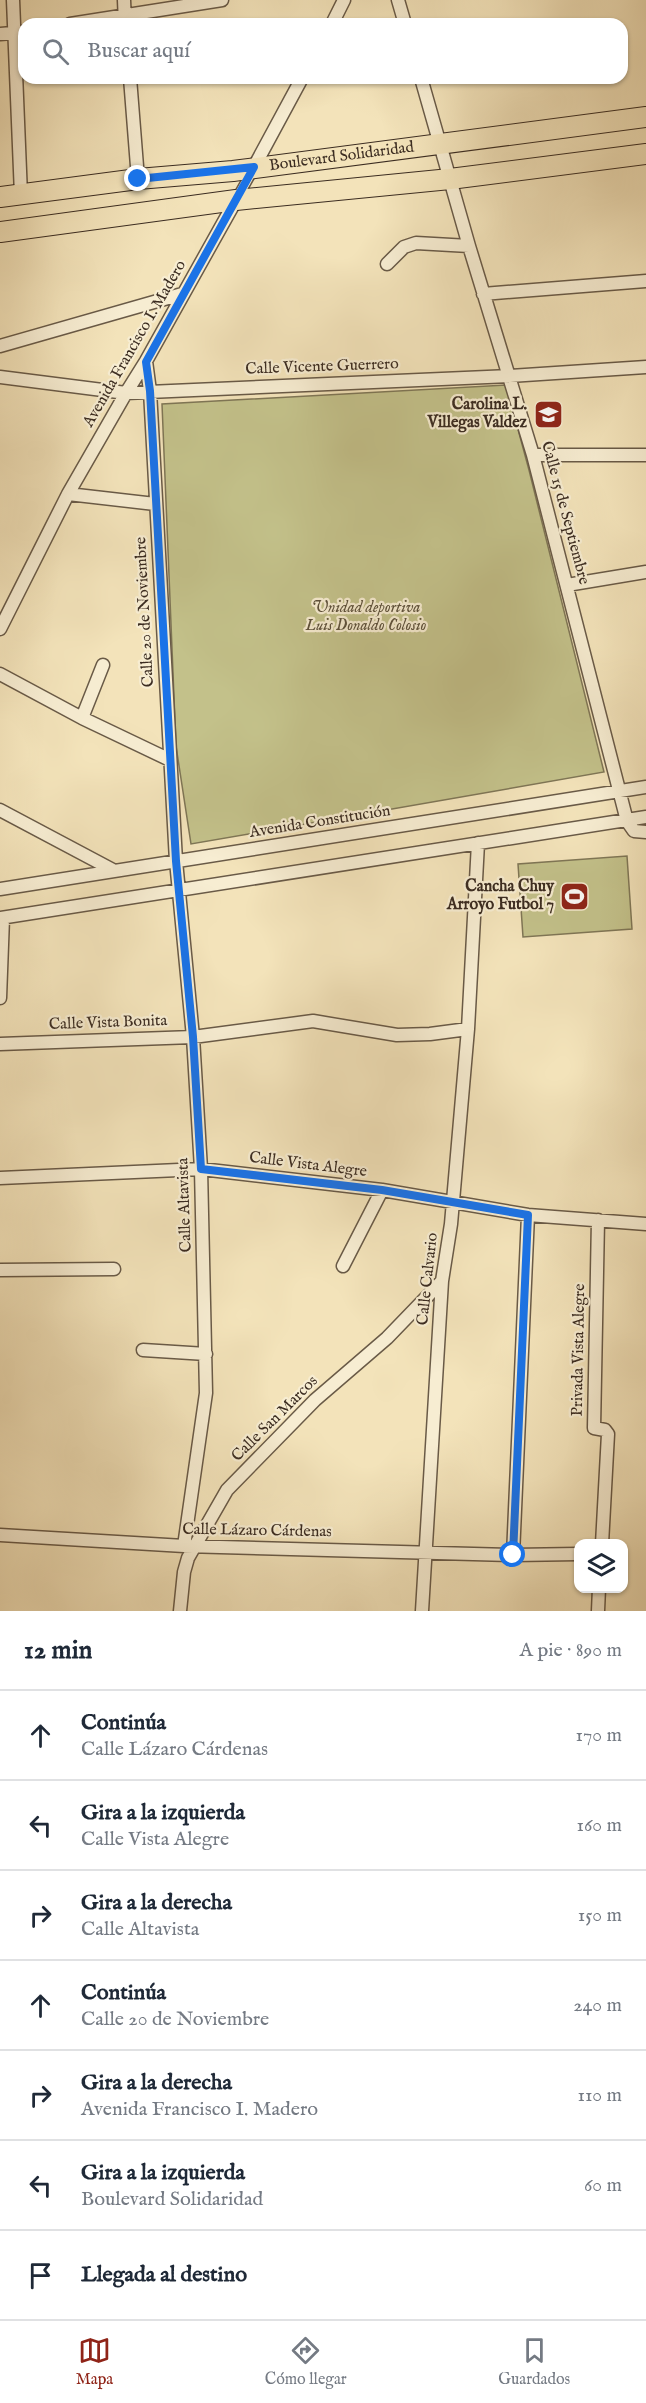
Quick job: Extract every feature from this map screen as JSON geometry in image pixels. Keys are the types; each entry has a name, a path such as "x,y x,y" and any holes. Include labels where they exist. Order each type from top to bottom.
{"main road":[{"name":"Boulevard Solidaridad","path":"0,197 646,117"},
{"name":"Boulevard Solidaridad","path":"0,232 236,200 450,179 646,154"}],"street":[{"path":"13,0 12,33 21,195"},
{"path":"124,0 125,18"},
{"path":"135,18 222,0"},
{"path":"335,18 345,0"},
{"path":"398,0 403,18"},
{"path":"130,84 138,179"},
{"name":"Avenida Francisco I. Madero","path":"0,629 68,494 146,362 299,84"},
{"name":"Calle 15 de Septiembre","path":"423,84 483,294 533,455 627,821"},
{"path":"387,264 404,248 416,243 469,246"},
{"path":"483,294 646,281"},
{"path":"0,346 182,294"},
{"name":"Calle 20 de Noviembre","path":"146,362 150,391 176,861"},
{"name":"Calle Vicente Guerrero","path":"0,377 126,393 510,376 646,367"},
{"path":"533,455 646,455"},
{"path":"68,494 155,504"},
{"path":"567,585 646,572"},
{"path":"82,718 103,665"},
{"path":"0,674 82,718 170,760"},
{"name":"Avenida Constitución","path":"0,889 646,786"},
{"path":"0,810 113,870"},
{"path":"0,998 1,918 646,817"},
{"path":"627,821 634,831 646,832"},
{"name":"Calle Calvario","path":"422,1611 442,1281 452,1203 468,1029 478,843"},
{"name":"Calle Altavista","path":"176,861 193,1037 201,1169 206,1354 206,1393 190,1546"},
{"name":"Calle Vista Bonita","path":"0,1044 193,1037 313,1021 397,1035 468,1029"},
{"name":"Calle Vista Alegre","path":"0,1178 201,1169 382,1190 528,1215 646,1224"},
{"path":"343,1266 382,1190"},
{"path":"513,1555 528,1215"},
{"name":"Privada Vista Alegre","path":"598,1220 594,1428 605,1430 608,1434 602,1539"},
{"path":"0,1270 114,1269"},
{"name":"Calle San Marcos","path":"180,1611 184,1572 190,1546 227,1490 306,1409 387,1338 442,1281"},
{"path":"142,1350 206,1354"},
{"name":"Calle Lázaro Cárdenas","path":"0,1535 190,1546 513,1555 574,1554"},
{"path":"598,1611 599,1593"}],"green space":[{"name":"Unidad deportiva Luis Donaldo Colosio","path":"506,385 604,772 191,844 176,746 162,404"},
{"name":"Cancha Chuy Arroyo Futbol 7","path":"627,856 632,929 523,937 518,864"}],"place":[{"name":"Carolina L. Villegas Valdez","path":"548,414"},
{"name":"Cancha Chuy Arroyo Futbol 7","path":"575,896"}],"route":[{"path":"138,179 233,171 254,167 146,362 150,391 176,861 193,1037 201,1169 382,1190 528,1215 513,1555"}]}
